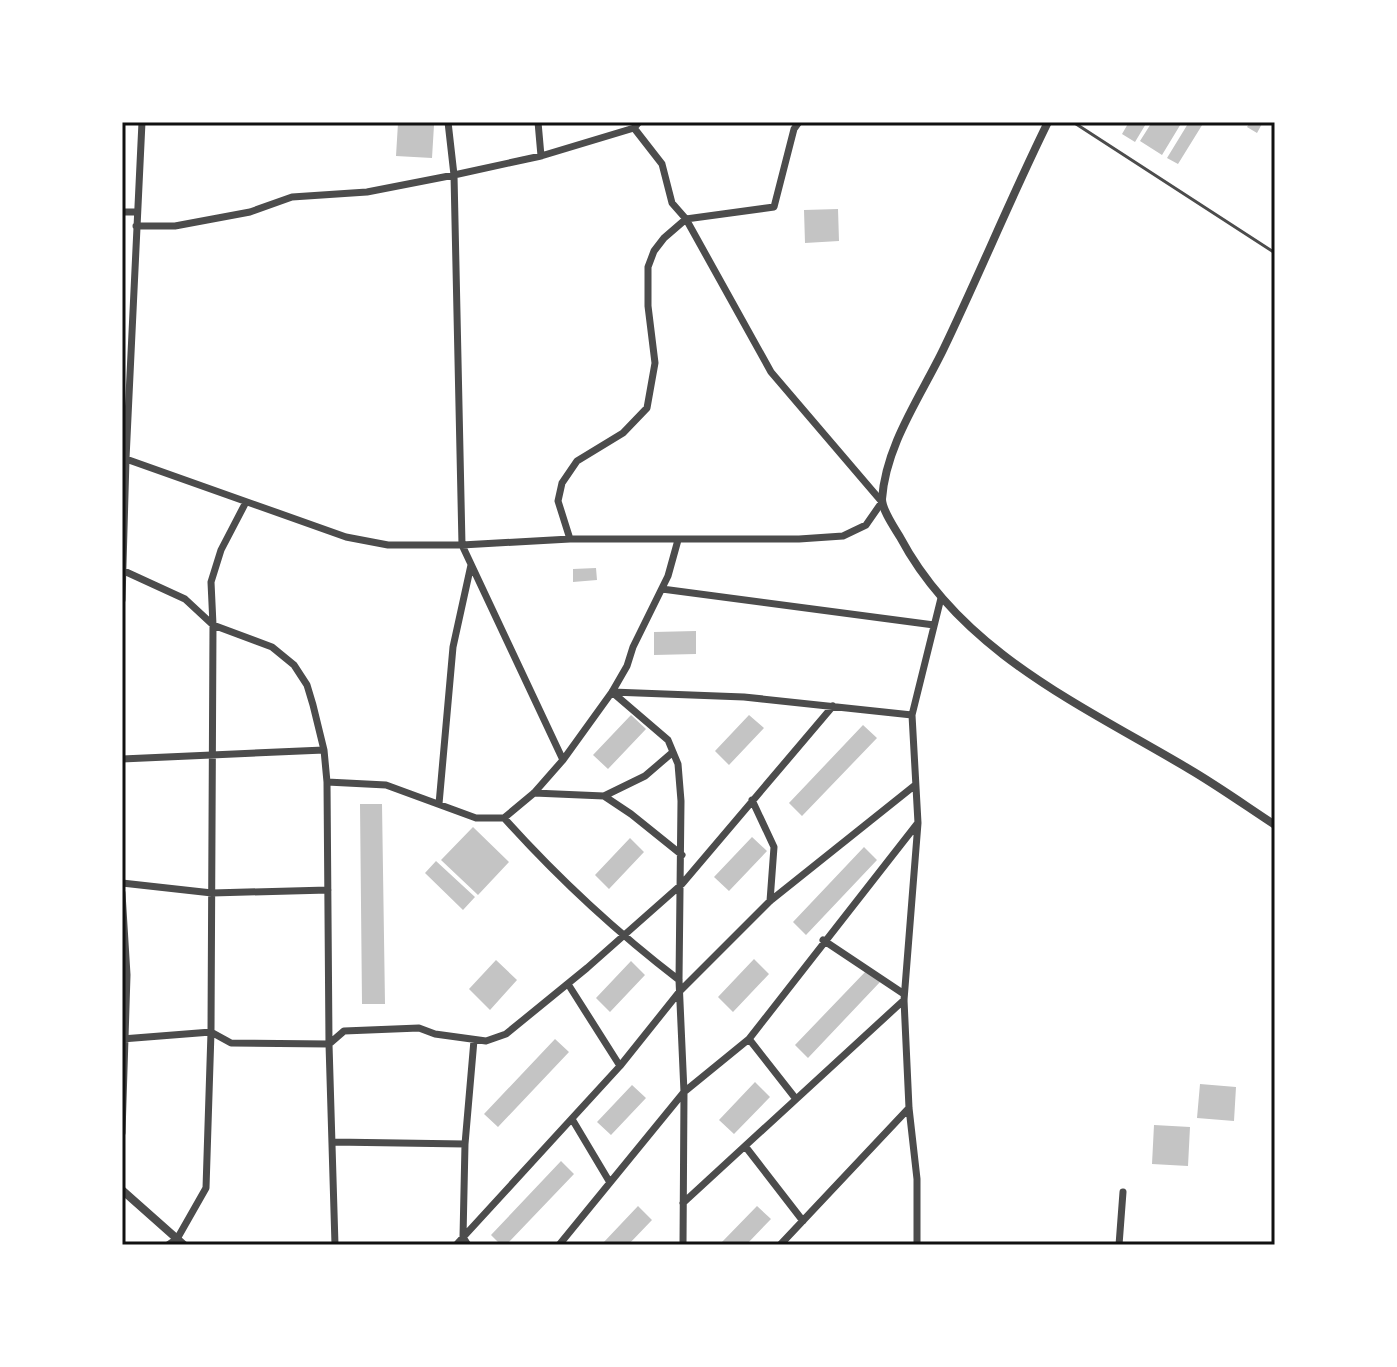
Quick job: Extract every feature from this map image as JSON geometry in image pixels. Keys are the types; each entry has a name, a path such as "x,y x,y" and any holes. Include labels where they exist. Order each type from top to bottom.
{"street":[{"path":"122,600 142,122"},
{"path":"448,122 454,175 462,545 563,760"},
{"path":"538,122 541,156"},
{"path":"570,539 558,501 562,483 577,461 623,433 647,408 655,363 648,306 648,267 654,251 686,219 774,207 794,129 799,122"},
{"path":"126,459 346,537 388,545 843,536 866,525 882,502 889,467 907,419 943,350 1048,122"},
{"path":"136,226 175,226 250,212 292,197 367,192 454,175 541,156 636,125 662,164 672,203 686,219 771,372 882,502 906,548 941,598 967,627 1014,664 1275,825"},
{"path":"122,212 137,212"},
{"path":"181,1242 206,1188 211,1032 211,582 221,550 246,502"},
{"path":"327,782 386,785 476,818 504,818 534,793 563,760 612,692 662,589 678,540"},
{"path":"439,804 453,647 471,565"},
{"path":"124,571 185,599 213,625 272,647 294,665 307,685 324,750 327,782 329,1044 335,1245"},
{"path":"662,589 934,625"},
{"path":"917,1245 917,1179 909,1108 904,997 918,823 912,715 941,598"},
{"path":"612,692 744,697 912,715"},
{"path":"612,692 668,740 678,764 682,855 679,980 684,1092 683,1245"},
{"path":"124,1039 211,1032 231,1043 329,1044 344,1031 419,1028 435,1034 486,1041 506,1034 682,884 833,706"},
{"path":"122,759 324,750"},
{"path":"534,793 604,796 645,776 673,752"},
{"path":"456,1245 620,1066 680,991 770,901 914,786"},
{"path":"604,796 682,855"},
{"path":"752,800 774,847 770,901"},
{"path":"504,818 550,869 623,937 679,980"},
{"path":"559,1245 684,1092 749,1039 823,940 918,823"},
{"path":"122,883 212,893 328,890"},
{"path":"122,893 127,975 122,1133"},
{"path":"823,940 904,997"},
{"path":"568,984 620,1066"},
{"path":"683,1203 904,997"},
{"path":"749,1039 796,1099"},
{"path":"468,1245 463,1237 465,1144 474,1040"},
{"path":"780,1245 909,1108"},
{"path":"572,1119 609,1181"},
{"path":"333,1142 465,1144"},
{"path":"745,1146 803,1221"},
{"path":"122,1190 181,1242"},
{"path":"1119,1245 1123,1192"},
{"path":"168,1245 181,1242"}],"lane":[{"path":"1073,122 1275,253"}],"building":[{"path":"1129,122 1147,122 1135,142 1122,134"},
{"path":"1152,122 1182,122 1162,155 1140,141"},
{"path":"1189,122 1204,122 1178,164 1167,158"},
{"path":"1250,122 1263,122 1257,133 1247,127"},
{"path":"398,123 434,125 432,158 396,156"},
{"path":"838,209 839,241 805,243 804,210"},
{"path":"596,568 597,580 573,582 573,569"},
{"path":"696,631 696,654 654,655 654,632"},
{"path":"631,715 646,729 608,769 593,755"},
{"path":"749,715 764,728 729,765 715,751"},
{"path":"863,725 877,738 802,816 789,803"},
{"path":"360,804 382,804 385,1004 362,1004"},
{"path":"473,827 509,862 478,895 441,860"},
{"path":"752,837 767,851 729,891 714,877"},
{"path":"630,838 644,852 609,889 595,875"},
{"path":"864,847 877,860 806,935 793,922"},
{"path":"436,861 475,897 463,910 425,873"},
{"path":"754,959 769,974 733,1012 718,997"},
{"path":"496,960 517,980 490,1010 469,989"},
{"path":"631,961 645,975 610,1012 596,998"},
{"path":"867,970 880,982 808,1058 795,1045"},
{"path":"555,1039 569,1052 498,1127 484,1114"},
{"path":"755,1082 770,1097 734,1134 719,1120"},
{"path":"1200,1084 1236,1087 1234,1121 1197,1118"},
{"path":"632,1085 646,1098 611,1135 597,1122"},
{"path":"1154,1125 1190,1127 1188,1166 1152,1164"},
{"path":"561,1161 574,1174 506,1245 501,1245 491,1235"},
{"path":"638,1206 652,1220 628,1245 604,1245 603,1243"},
{"path":"757,1206 771,1219 746,1245 723,1245 721,1243"}]}
